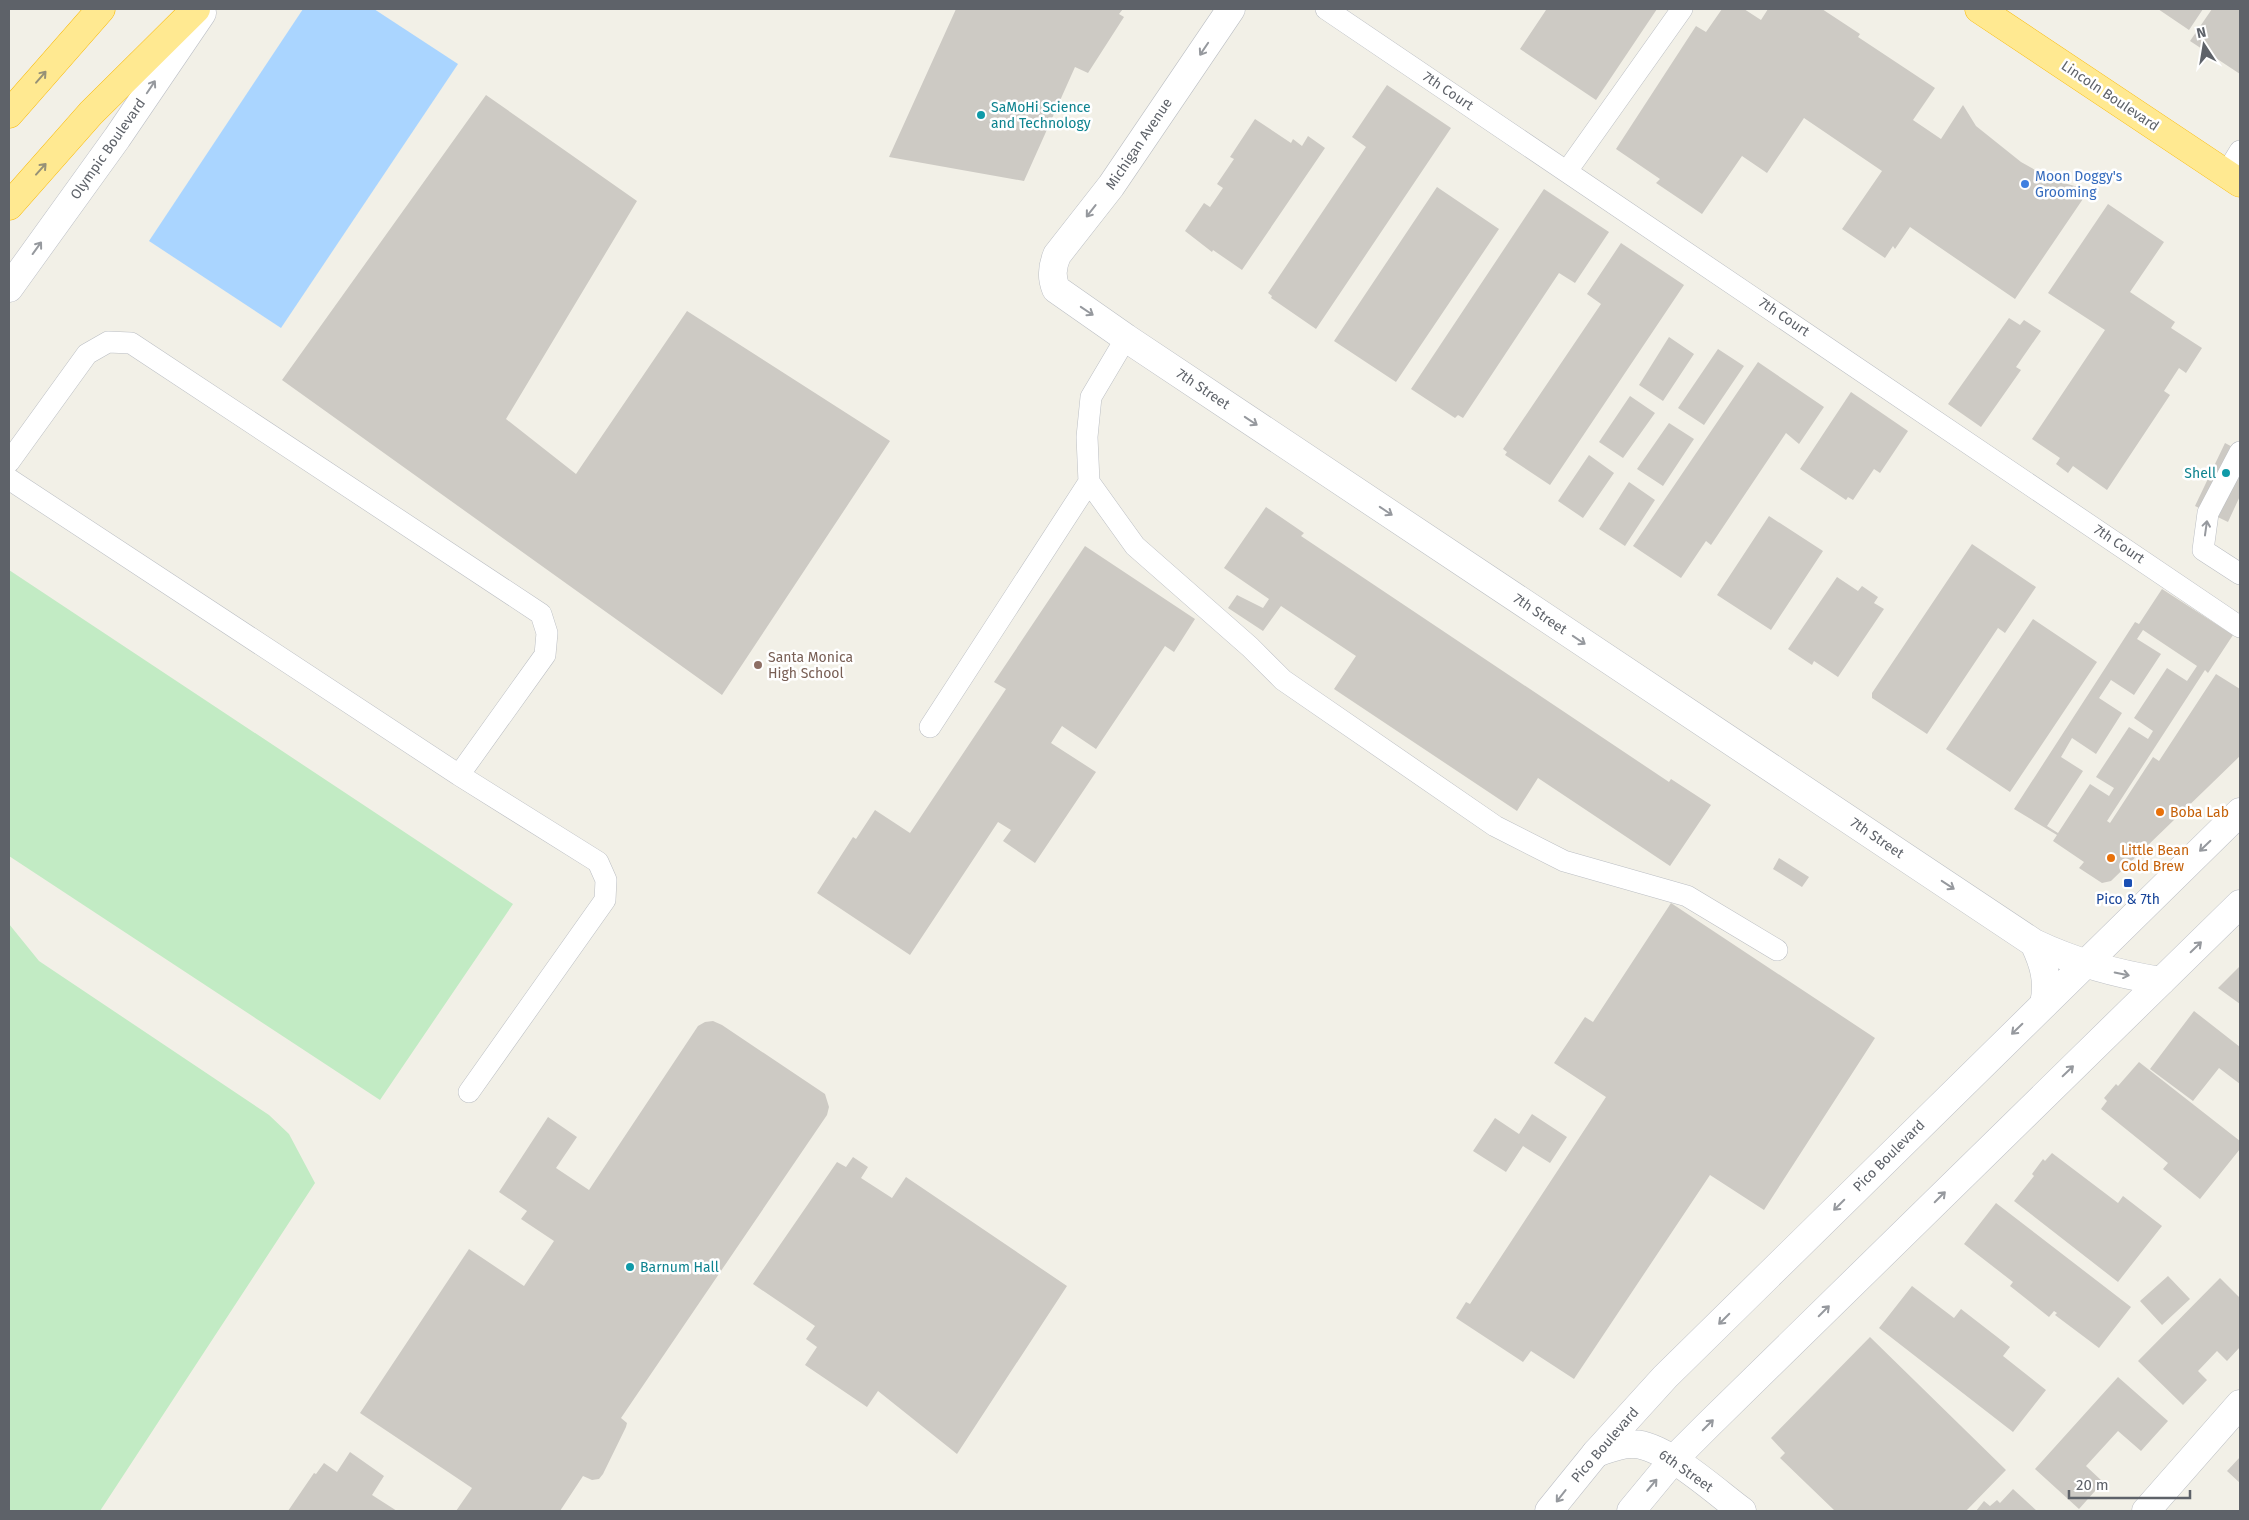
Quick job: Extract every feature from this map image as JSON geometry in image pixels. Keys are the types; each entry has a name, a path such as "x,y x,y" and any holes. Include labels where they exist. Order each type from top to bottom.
{"highway":[{"path":"9,114 102,9"},
{"path":"9,206 91,113 196,9"},
{"name":"Lincoln Boulevard","path":"1979,9 2233,178"}],"main road":[{"name":"Olympic Boulevard","path":"9,288 117,138 205,9"},
{"name":"Michigan Avenue","path":"1052,279 1053,264 1057,255 1111,186 1231,9"},
{"name":"7th Street","path":"1052,279 1056,289 1063,295 1126,338 2034,943 2083,965 2123,975 2161,981"},
{"name":"Pico Boulevard","path":"1549,1511 1596,1453 1670,1372 2240,812"},
{"path":"1631,1511 1674,1459 2240,904"},
{"path":"2034,943 2046,972 2048,989 2044,1004"},
{"path":"2146,1511 2240,1404"},
{"name":"6th Street","path":"1596,1453 1617,1446 1633,1444 1657,1450 1674,1459 1742,1511"}],"lane":[{"name":"7th Court","path":"1326,9 2240,627"},
{"path":"1567,171 1682,9"},
{"path":"2233,178 2240,151"},
{"path":"1126,338 1091,397 1087,437 1089,482 1135,546 1250,646 1284,680 1494,826 1564,861 1686,896 1777,950"},
{"path":"9,462 87,354 108,342 130,343 541,614 547,633 545,656 459,775"},
{"path":"2240,452 2208,512 2203,550 2240,574"},
{"path":"9,479 459,775 598,862 606,880 604,900 469,1092"},
{"path":"930,727 1089,482"}],"green space":[{"path":"9,570 513,904 380,1100 9,856"},
{"path":"9,924 39,961 269,1115 289,1134 315,1183 100,1511 9,1511"}],"water":[{"path":"303,9 374,9 458,64 281,328 149,241"}],"building":[{"name":"SaMoHi Science and Technology","path":"956,9 1123,9 1119,14 1124,17 1088,73 1075,67 1024,181 889,157"},
{"path":"1543,9 1657,9 1596,100 1520,49 1546,10"},
{"path":"1722,9 1744,9 1761,20 1768,9 1822,9 1860,34 1858,37 1935,88 1913,120 1941,139 1963,105 1976,126 2021,162 2053,180 2089,190 2015,299 1910,227 1895,249 1893,246 1885,258 1842,229 1882,171 1804,118 1767,173 1742,156 1702,214 1656,183 1660,179 1616,149 1696,26 1706,32"},
{"path":"2158,9 2203,9 2189,30"},
{"path":"2212,9 2240,9 2240,74 2190,41"},
{"path":"1387,85 1451,128 1316,329 1271,298 1272,296 1268,293 1366,147 1352,137"},
{"path":"486,95 637,201 506,419 576,474 687,311 890,441 722,695 282,380"},
{"path":"1255,119 1291,143 1293,139 1302,146 1308,136 1325,148 1242,270 1213,250 1212,252 1185,231 1204,203 1210,207 1223,188 1217,184 1234,159 1230,157"},
{"path":"1437,187 1499,229 1396,382 1334,341"},
{"path":"1544,189 1609,232 1575,283 1559,273 1463,418 1458,415 1455,418 1411,389"},
{"path":"2108,204 2164,242 2130,292 2175,322 2171,328 2202,348 2186,373 2179,368 2164,391 2170,395 2107,490 2073,466 2068,473 2056,464 2060,458 2032,439 2105,330 2048,293"},
{"path":"1621,243 1684,285 1550,485 1505,455 1507,452 1503,449 1601,304 1587,294"},
{"path":"2009,318 2020,325 2024,320 2041,331 2016,367 2021,370 1981,427 1948,404"},
{"path":"1669,337 1694,354 1663,401 1639,385"},
{"path":"1718,349 1744,366 1704,425 1678,408"},
{"path":"1758,362 1824,407 1799,444 1786,433 1711,545 1706,541 1681,578 1633,546"},
{"path":"1851,392 1908,431 1880,473 1874,469 1853,500 1848,497 1846,500 1800,469"},
{"path":"1630,396 1655,413 1623,458 1599,442"},
{"path":"1669,423 1694,439 1663,486 1637,469"},
{"name":"Shell","path":"2225,443 2240,451 2240,496 2228,522 2195,506"},
{"path":"1589,455 1614,473 1583,518 1558,501"},
{"path":"1629,482 1655,500 1625,546 1599,529"},
{"path":"1266,507 1304,533 1301,536 1669,782 1671,779 1711,805 1670,866 1538,778 1517,811 1334,689 1356,656 1281,606 1263,631 1228,608 1237,595 1263,608 1269,599 1224,568"},
{"path":"1769,516 1823,551 1771,630 1717,595"},
{"path":"1972,544 2036,587 2005,633 1998,628 1927,734 1872,698 1872,693"},
{"path":"1085,546 1195,619 1174,652 1165,646 1096,749 1062,726 1051,743 1096,772 1035,863 1003,841 1011,830 998,822 910,955 817,893 853,837 856,839 875,810 910,833 1006,689 994,682"},
{"path":"1837,577 1858,591 1862,586 1878,597 1874,603 1884,609 1838,677 1814,661 1812,665 1788,649"},
{"path":"2162,589 2233,635 2208,673 2205,670 2107,821 2110,823 2153,757 2159,761 2216,674 2240,689 2240,756 2111,881 2102,883 2079,868 2084,862 2053,841 2057,835 2014,809 2135,622 2139,624","holes":["2143,630 2197,666 2187,681 2167,668 2134,718 2153,731 2148,739 2129,727 2096,777 2114,788 2109,796 2090,784 2058,833 2047,826 2083,771 2061,757 2072,738 2096,754 2122,713 2099,698 2111,680 2134,695 2161,654 2137,639"]},
{"path":"2033,619 2097,662 2010,792 1946,749"},
{"path":"1779,858 1809,877 1802,887 1773,869"},
{"path":"1671,903 1875,1038 1764,1210 1710,1175 1574,1379 1531,1351 1523,1362 1456,1318 1466,1302 1470,1304 1606,1097 1554,1063 1585,1017 1593,1022"},
{"path":"2240,966 2240,1004 2218,988"},
{"path":"2194,1011 2240,1047 2240,1084 2219,1068 2193,1101 2150,1069"},
{"name":"Barnum Hall","path":"713,1021 722,1025 825,1094 829,1107 827,1115 621,1418 627,1423 626,1427 599,1479 592,1480 583,1476 560,1511 456,1511 472,1488 360,1413 469,1249 524,1286 554,1241 521,1219 527,1211 499,1192 548,1117 577,1137 556,1168 589,1190 698,1026 705,1022"},
{"path":"2139,1062 2240,1141 2240,1149 2200,1199 2163,1169 2168,1163 2101,1109 2107,1101 2104,1098 2116,1084 2118,1086"},
{"path":"1532,1114 1567,1137 1550,1163 1523,1146 1506,1172 1473,1151 1495,1118 1519,1134"},
{"path":"2052,1153 2118,1203 2123,1196 2162,1226 2118,1282 2014,1201 2034,1176 2032,1174 2043,1159 2045,1161"},
{"path":"853,1157 868,1167 861,1178 892,1198 906,1177 1067,1286 957,1454 878,1391 867,1407 805,1365 817,1347 806,1339 815,1326 753,1284 837,1162 846,1167"},
{"path":"1996,1203 2131,1307 2099,1348 2055,1315 2057,1313 2054,1311 2049,1317 2010,1286 2013,1282 1964,1244"},
{"path":"2168,1276 2190,1299 2162,1325 2140,1301"},
{"path":"2220,1278 2240,1298 2240,1347 2227,1361 2217,1351 2198,1371 2207,1380 2183,1405 2138,1361"},
{"path":"1912,1286 1954,1318 1961,1309 2010,1347 2003,1356 2046,1390 2013,1432 1879,1328"},
{"path":"1870,1337 2006,1470 1966,1511 1835,1511 1780,1458 1785,1453 1771,1438"},
{"path":"2118,1377 2168,1421 2141,1451 2118,1431 2086,1466 2103,1482 2079,1509 2035,1469"},
{"path":"350,1452 384,1476 372,1495 397,1511 288,1511 314,1473 316,1474 324,1463 337,1472"},
{"path":"2240,1457 2240,1483 2227,1471"},
{"path":"2013,1489 2037,1511 1976,1511 1984,1501 1990,1506 1997,1500 2000,1503"}],"place":[{"name":"SaMoHi Science and Technology","path":"981,115"},
{"name":"Moon Doggy's Grooming","path":"2025,184"},
{"name":"Shell","path":"2226,473"},
{"name":"Santa Monica High School","path":"758,665"},
{"name":"Boba Lab","path":"2160,812"},
{"name":"Little Bean Cold Brew","path":"2111,858"},
{"name":"Pico & 7th","path":"2128,883"},
{"name":"Barnum Hall","path":"630,1267"}]}
